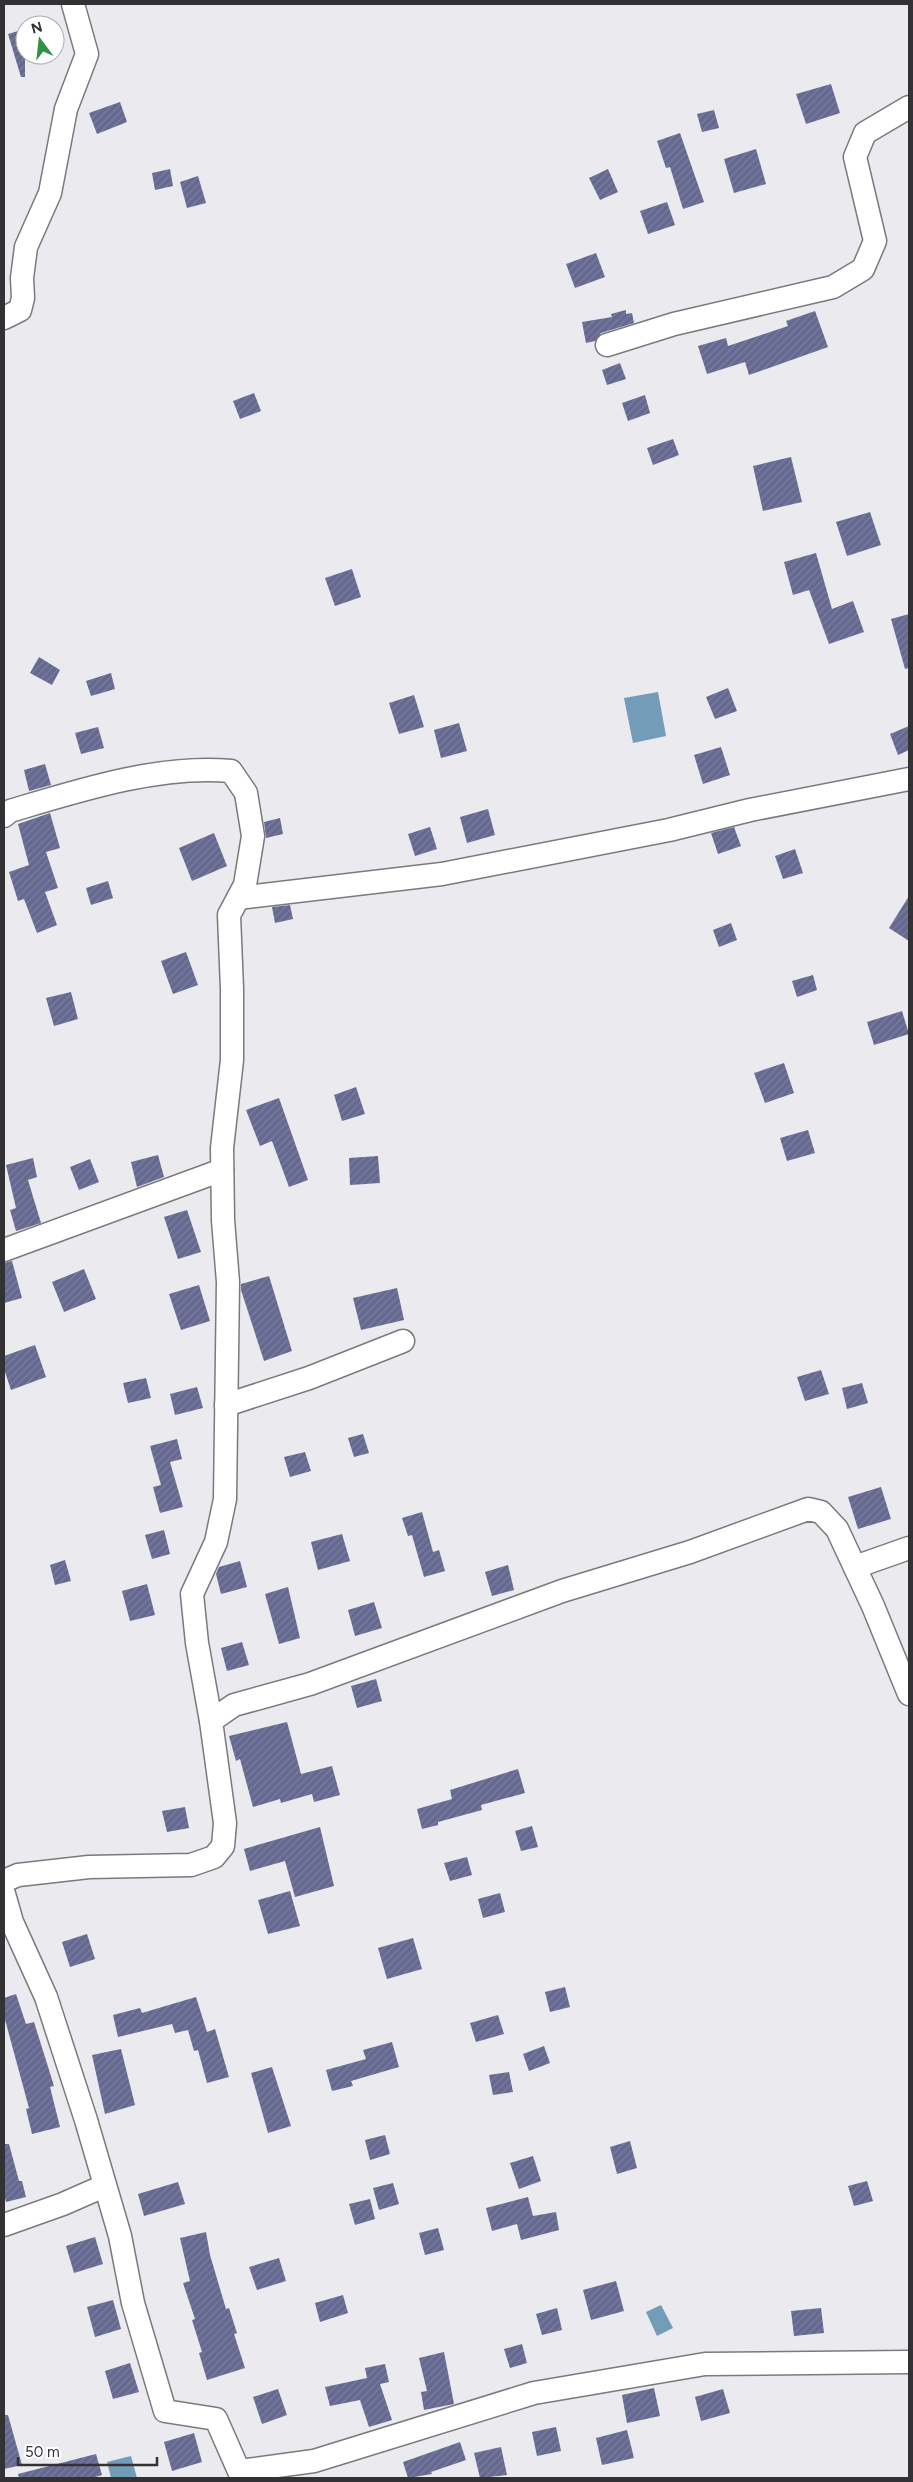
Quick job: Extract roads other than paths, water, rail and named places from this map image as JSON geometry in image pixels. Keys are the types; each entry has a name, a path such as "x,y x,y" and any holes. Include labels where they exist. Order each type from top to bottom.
{"street":[{"path":"4,318 20,310 24,298 22,278 26,248 50,194 66,110 88,54 73,4"},
{"path":"607,345 674,324 834,287 863,270 875,242 855,157 865,133 909,107"},
{"path":"4,816 10,811 87,788 203,768 231,771 246,793 253,836 245,885 229,915 232,1060 222,1148 222,1220 228,1282 225,1499 216,1542 192,1594 197,1643 212,1721 225,1823 223,1846 214,1857 191,1864 90,1867 18,1875 4,1881"},
{"path":"238,898 442,874 669,830 750,810 909,779"},
{"path":"4,1250 222,1170"},
{"path":"226,1405 309,1378 403,1341"},
{"path":"212,1721 234,1705 310,1684 562,1591 690,1552 808,1509 821,1512 836,1529 874,1606 909,1694"},
{"path":"854,1567 909,1548"},
{"path":"4,1894 12,1922 46,1997 86,2120 120,2236 133,2304 165,2411 216,2419 241,2475 314,2461 534,2393 696,2366 909,2362"},
{"path":"4,2225 63,2204 104,2186"}],"water":[{"path":"658,692 666,736 633,743 624,698"},
{"path":"661,2305 673,2328 657,2336 646,2312"},
{"path":"131,2456 137,2478 111,2478 107,2462"}]}
